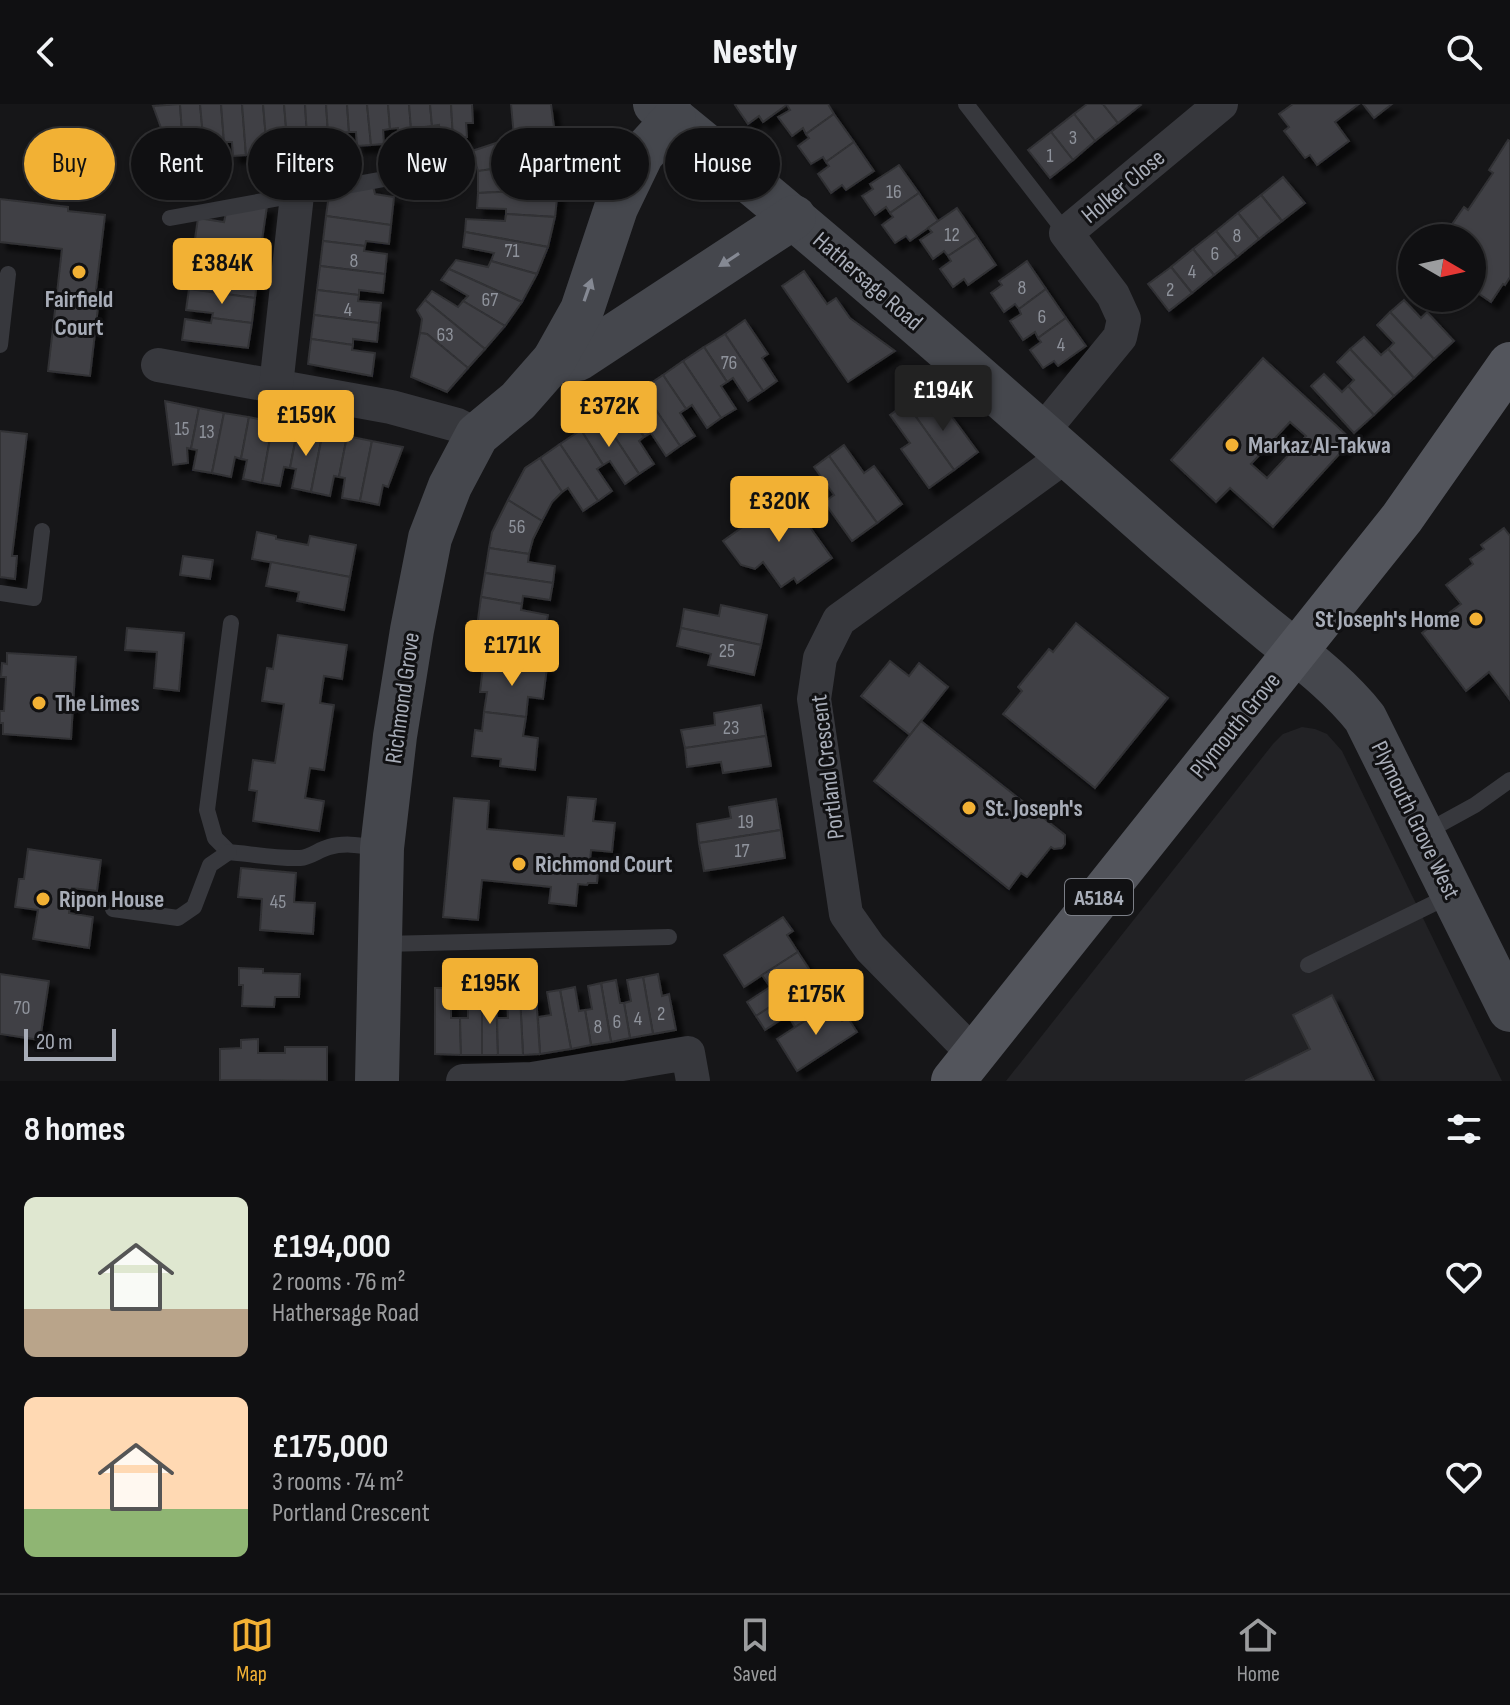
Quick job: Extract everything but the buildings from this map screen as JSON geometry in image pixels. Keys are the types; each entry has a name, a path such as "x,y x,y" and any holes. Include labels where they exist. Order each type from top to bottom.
{"main road":[{"name":"Plymouth Grove","path":"963,1068 1402,518 1510,364"}],"street":[{"name":"Holker Close","path":"1055,444 1120,337 1124,319 1113,295 1066,233 1221,104"},
{"name":"Hathersage Road","path":"665,112 794,217 1228,597 1294,651"},
{"name":"Richmond Grove","path":"377,1081 382,848 395,736 430,538 450,486 477,435 518,401 554,360 582,310 616,208 665,112"},
{"path":"276,386 296,200"},
{"path":"554,360 578,359 794,217"},
{"path":"158,365 391,407 457,425 477,435"},
{"name":"Portland Crescent","path":"963,1068 846,914 814,699 820,658 839,620 1055,444"},
{"name":"Plymouth Grove West","path":"1294,651 1354,704 1365,718 1510,1010"},
{"path":"463,1081 532,1079 688,1053 693,1081"}],"lane":[{"path":"966,104 1066,233"},
{"path":"170,218 269,200"},
{"path":"0,345 8,274"},
{"path":"0,593 34,598 42,531"},
{"path":"229,852 215,838 207,810 231,623"},
{"path":"1422,834 1475,805 1510,780"},
{"path":"113,909 178,918 194,907 210,865 229,852 299,858 335,845 382,848"},
{"path":"1308,965 1453,894"},
{"path":"380,944 669,937"}],"shaded area":[{"path":"1302,727 1327,734 1342,751 1502,1081 1006,1081 1273,744 1283,734"}],"place":[{"name":"Fairfield Court","path":"79,272"},
{"name":"Markaz Al-Takwa","path":"1232,445"},
{"name":"St Joseph's Home","path":"1476,619"},
{"name":"The Limes","path":"39,703"},
{"name":"St. Joseph's","path":"969,808"},
{"name":"Richmond Court","path":"519,864"},
{"name":"Ripon House","path":"43,899"}]}
